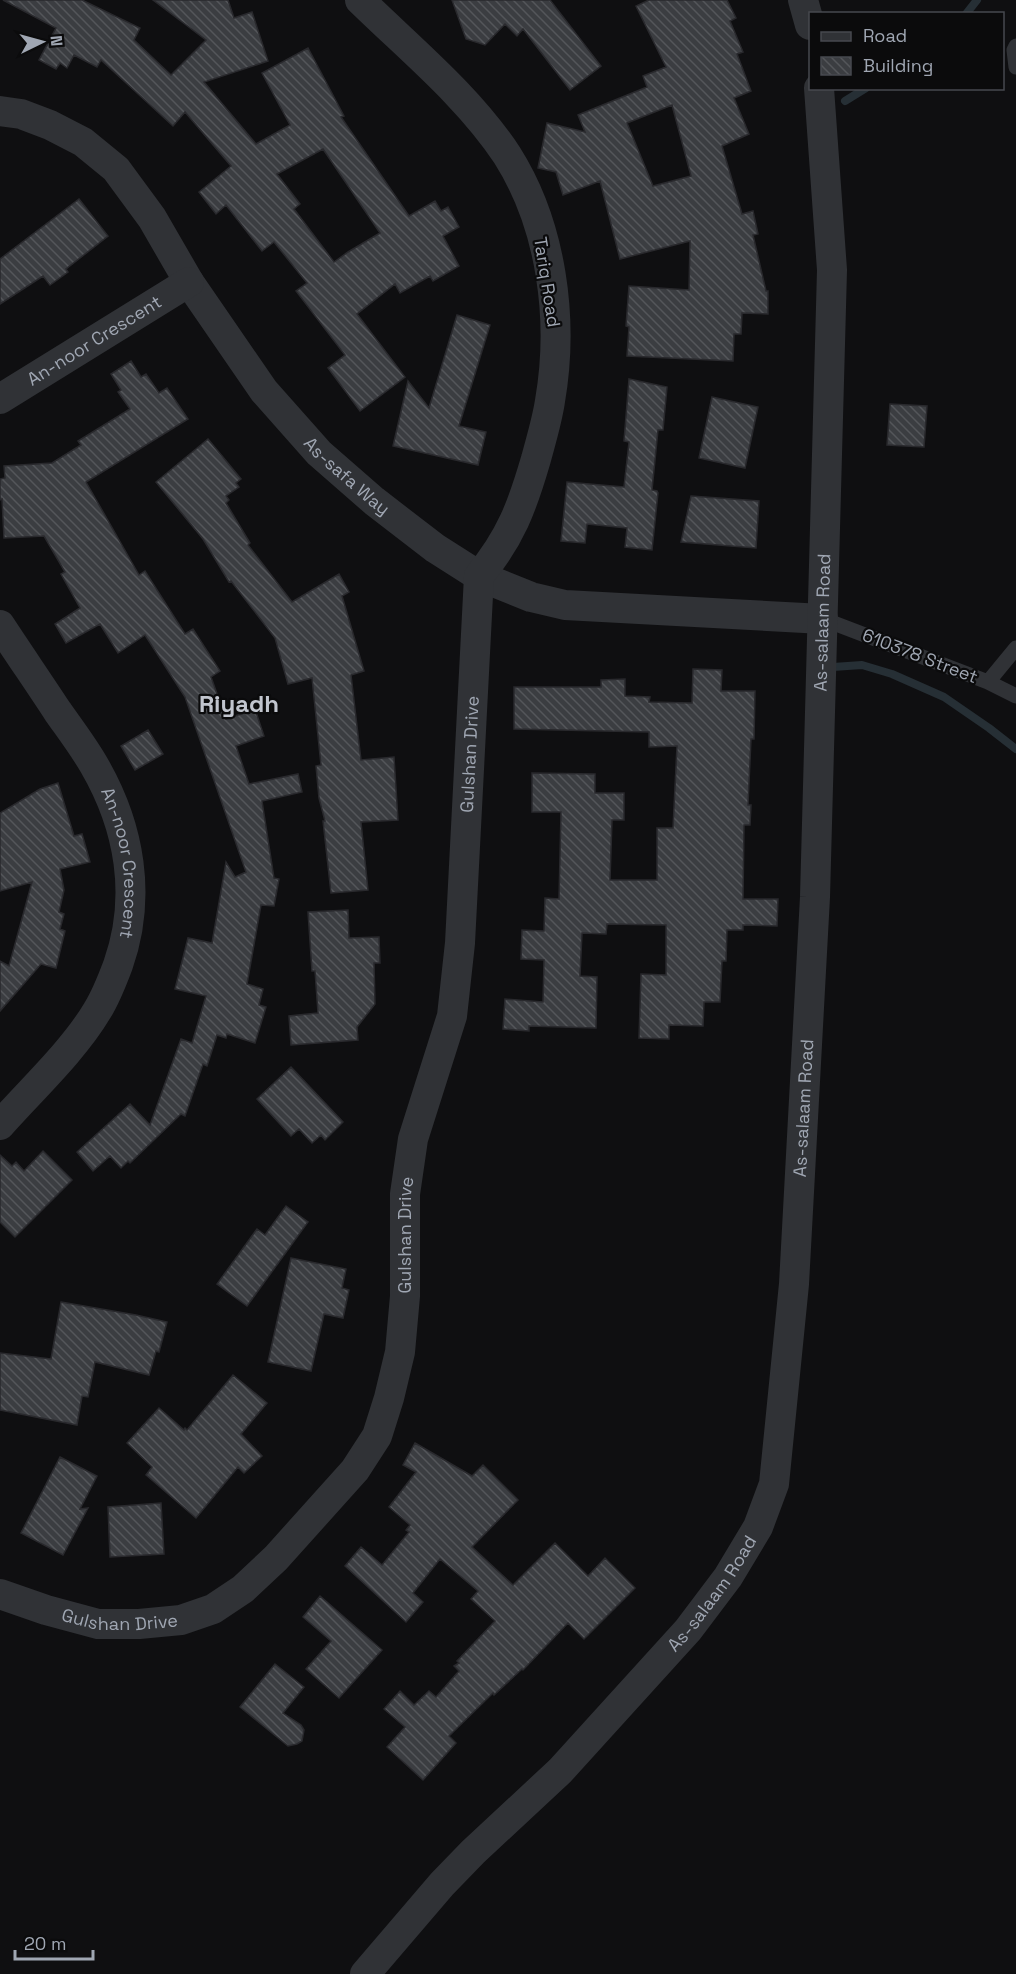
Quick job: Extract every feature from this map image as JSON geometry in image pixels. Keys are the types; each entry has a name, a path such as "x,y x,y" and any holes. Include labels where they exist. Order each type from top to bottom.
{"street":[{"name":"Tariq Road","path":"360,0 460,98 489,130 508,157 522,183 536,216 547,256 553,295 555,334 550,402 523,504 511,531 497,554 479,576"},
{"path":"803,0 809,21"},
{"name":"As-salaam Road","path":"365,1974 472,1852 560,1771 688,1630 728,1577 758,1527 774,1484 782,1418 795,1260 815,897 832,270 819,90"},
{"name":"As-safa Way","path":"0,111 21,114 50,125 83,142 116,169 152,218 189,282 264,390 319,453 374,501 435,548 479,576 531,597 565,605 823,619"},
{"name":"An-noor Crescent","path":"0,399 189,282"},
{"name":"Gulshan Drive","path":"0,1594 46,1610 98,1624 139,1624 181,1620 213,1609 243,1589 276,1558 356,1470 377,1436 390,1398 400,1352 405,1296 405,1194 413,1139 452,1016 460,943 479,576"},
{"name":"An-noor Crescent","path":"0,625 94,765 113,805 127,850 131,882 127,940 98,1010 78,1037 0,1125"}],"lane":[{"path":"1016,46 1014,50 1016,67"},
{"name":"610378 Street","path":"823,619 988,682 1016,696"},
{"path":"988,682 1016,648"}],"building":[{"path":"3,0 82,0 140,28 134,40 171,75 206,40 153,0 228,0 234,18 252,12 268,61 204,82 256,144 290,125 262,73 308,48 344,116 341,117 409,216 435,201 441,211 448,207 459,227 443,236 459,266 433,281 430,276 400,293 395,284 357,314 405,377 360,411 328,368 345,355 296,291 307,283 274,242 262,251 226,205 216,214 199,192 231,166 185,112 173,126 101,60 97,67 74,55 67,68 60,63 56,69 39,60 56,28","holes":["323,149 380,233 334,262 294,209 300,204 277,174"]},
{"path":"452,0 550,0 601,66 570,90 523,29 517,36 505,24 485,45 466,39"},
{"path":"649,0 727,0 736,18 730,21 743,52 737,54 751,91 734,98 749,134 722,146 742,214 753,211 758,234 753,235 766,291 768,291 768,314 742,313 741,334 734,334 733,361 627,356 629,327 626,326 629,286 689,290 690,241 620,259 600,181 563,195 556,172 538,168 547,123 585,132 578,115 647,87 643,76 666,67 636,6","holes":["672,105 691,176 653,186 627,123"]},
{"path":"79,199 108,236 66,269 68,272 50,285 43,276 0,304 0,259"},
{"path":"457,315 490,325 459,426 486,432 478,465 393,446 408,381 429,408"},
{"path":"131,361 141,377 146,374 159,393 167,388 188,419 86,482 139,575 145,571 185,634 193,629 220,671 211,677 226,719 247,712 256,712 264,736 236,746 249,784 298,774 302,792 262,801 274,878 279,879 274,906 261,905 247,984 263,989 259,1005 266,1007 255,1043 227,1034 226,1038 217,1035 207,1066 203,1064 185,1116 181,1114 130,1163 128,1161 121,1168 110,1156 93,1171 77,1152 130,1104 150,1125 181,1039 192,1043 206,996 175,989 188,938 212,943 226,862 235,877 246,872 185,697 145,635 118,653 100,624 66,643 55,624 80,608 61,574 65,572 44,536 4,538 0,479 5,478 4,466 52,463 81,445 78,441 130,409 118,392 121,390 111,374"},
{"path":"629,379 667,387 663,430 658,430 652,490 658,493 652,550 625,547 627,528 587,524 585,543 561,541 567,482 624,487 629,442 624,441"},
{"path":"712,397 758,407 745,468 699,458"},
{"path":"890,404 927,406 924,447 887,445"},
{"path":"208,439 241,479 236,483 239,487 226,496 229,500 226,503 250,543 248,545 292,602 339,574 349,592 342,596 364,671 351,675 361,760 394,757 398,820 361,822 368,890 331,893 323,821 325,821 319,798 316,766 321,765 312,678 288,684 275,638 231,581 229,582 203,539 156,482"},
{"path":"691,496 759,501 756,548 681,542"},
{"path":"693,669 722,670 721,691 755,691 754,739 751,739 748,805 751,805 750,825 744,825 743,899 778,899 777,926 743,925 743,930 727,930 726,961 722,961 720,1002 704,1002 703,1026 669,1025 669,1039 639,1038 641,974 666,975 666,925 607,924 606,934 582,933 580,976 597,977 596,1028 529,1026 529,1031 503,1029 505,999 543,1002 544,960 521,959 522,930 544,931 545,898 559,899 561,812 532,812 532,773 595,774 595,793 624,793 624,820 612,820 610,880 657,880 657,828 673,828 677,746 649,747 649,732 514,729 514,687 601,687 601,680 625,679 625,696 650,697 649,702 692,703"},
{"path":"148,730 163,754 135,770 121,746"},
{"path":"58,783 74,836 82,834 90,862 60,869 64,890 59,912 64,914 60,929 65,931 56,968 41,964 0,1011 0,961 9,966 32,882 0,891 0,813 40,789"},
{"path":"348,910 349,938 379,937 380,963 374,963 375,1004 357,1027 358,1040 291,1045 289,1016 318,1013 315,971 312,971 308,912"},
{"path":"291,1067 343,1122 325,1140 321,1135 312,1143 299,1129 291,1136 257,1099"},
{"path":"43,1151 72,1180 15,1237 0,1222 0,1155 12,1166 16,1162 24,1171"},
{"path":"286,1206 308,1222 247,1306 217,1284 257,1229 265,1235"},
{"path":"291,1258 346,1269 342,1288 349,1290 343,1318 324,1314 311,1371 268,1362"},
{"path":"61,1302 167,1322 159,1352 156,1351 149,1375 95,1362 88,1397 82,1396 77,1425 0,1410 0,1353 51,1359"},
{"path":"233,1375 267,1403 241,1434 262,1456 244,1473 238,1467 196,1518 146,1475 152,1467 127,1443 159,1408 184,1430 185,1428 187,1430"},
{"path":"415,1443 472,1476 483,1465 518,1500 472,1547 513,1585 555,1543 588,1576 605,1558 635,1588 584,1639 568,1623 523,1670 494,1695 493,1693 449,1736 456,1743 423,1780 387,1747 405,1727 384,1709 400,1691 414,1705 429,1691 436,1697 459,1671 454,1666 459,1663 457,1661 495,1621 471,1599 478,1591 440,1559 413,1593 423,1602 406,1622 345,1566 361,1547 382,1565 409,1532 406,1530 410,1525 389,1507 416,1472 403,1465"},
{"path":"60,1457 97,1476 80,1509 88,1508 63,1555 21,1533"},
{"path":"161,1503 164,1554 110,1557 108,1507"},
{"path":"320,1596 382,1650 339,1698 306,1669 331,1641 303,1617"},
{"path":"275,1664 304,1687 283,1713 301,1725 304,1730 302,1741 288,1746 240,1707"}],"waterway":[{"path":"968,12 977,0"},
{"path":"845,101 863,90"},
{"path":"833,667 862,665 892,674 944,697 1016,749"}],"district":[{"name":"Riyadh","path":"239,704"}]}
